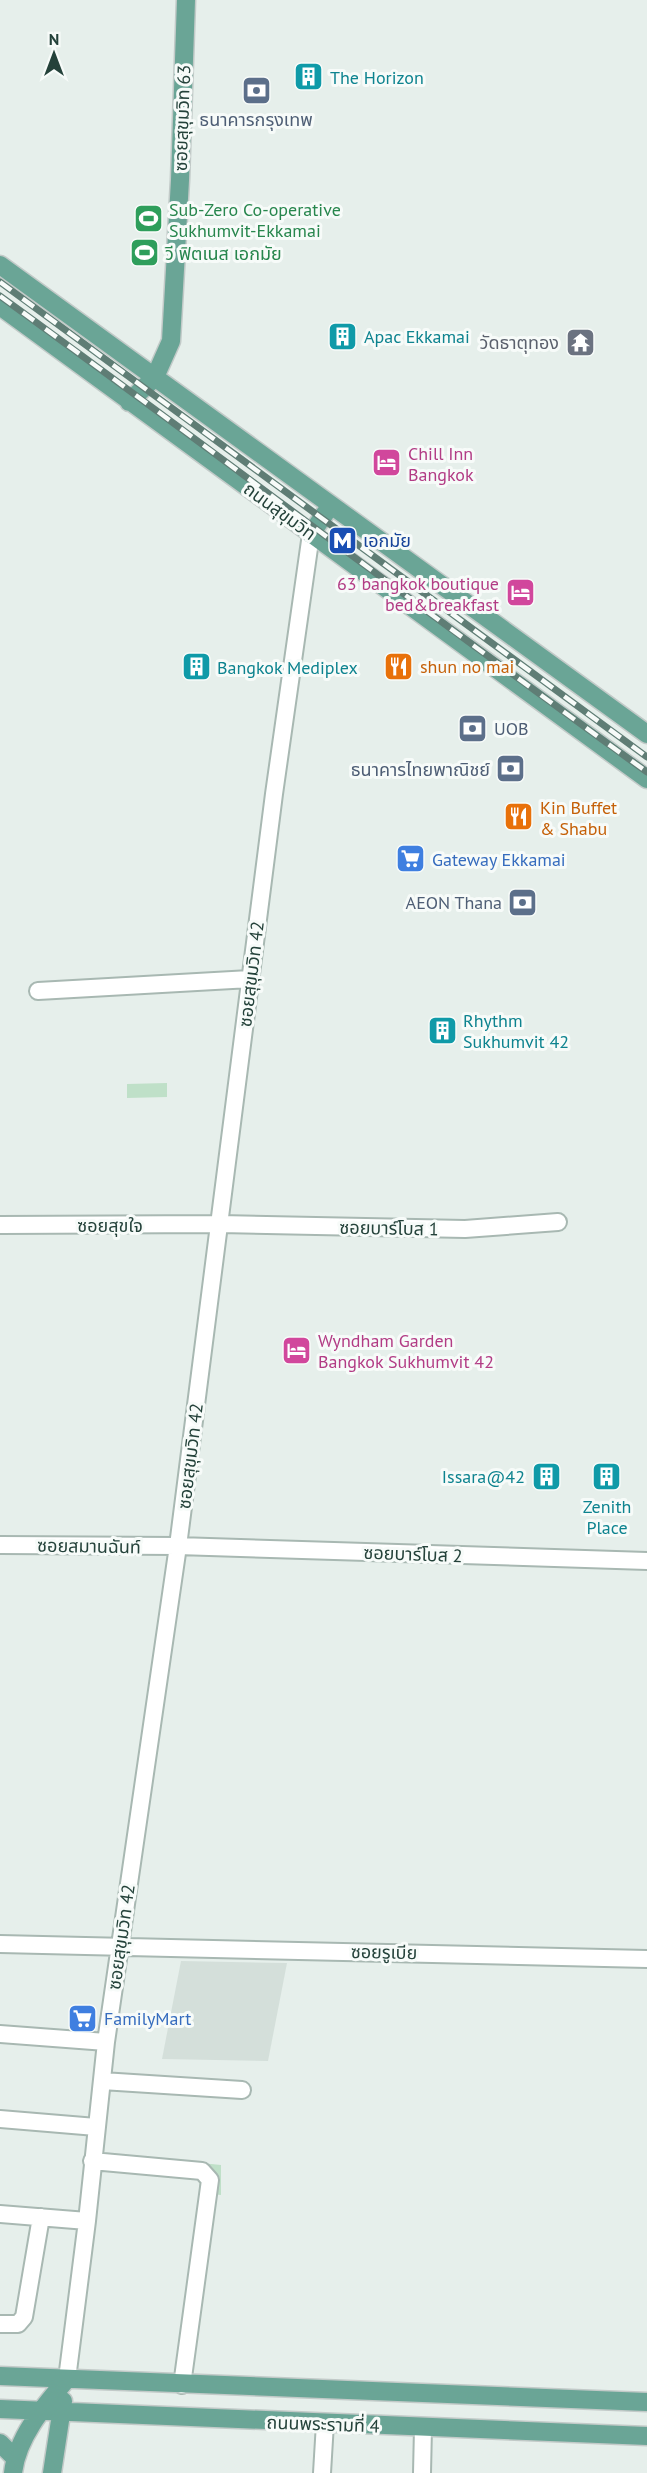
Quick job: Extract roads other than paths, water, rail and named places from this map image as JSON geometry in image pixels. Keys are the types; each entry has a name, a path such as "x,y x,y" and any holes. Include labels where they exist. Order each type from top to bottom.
{"main road":[{"name":"ซอยสุขุมวิท 63","path":"155,377 171,341 180,180 186,0"},
{"name":"ถนนสุขุมวิท","path":"0,265 647,734"},
{"name":"ถนนสุขุมวิท","path":"0,306 647,779"},
{"path":"129,402 155,377"},
{"path":"311,534 331,506"},
{"name":"ถนนพระรามที่ 4","path":"0,2376 647,2402"},
{"path":"14,2466 40,2410 67,2379"},
{"path":"52,2473 67,2379"},
{"name":"ถนนพระรามที่ 4","path":"0,2409 647,2436"},
{"path":"0,2443 14,2466"}],"street":[{"name":"ซอยสุขุมวิท 42","path":"67,2379 106,2042 178,1546 275,785 311,534"},
{"path":"38,991 250,979"},
{"name":"ซอยบาร์โบส 1","path":"220,1224 465,1229 558,1222"},
{"name":"ซอยสุขใจ","path":"0,1226 220,1224"},
{"name":"ซอยสมานฉันท์","path":"0,1545 178,1546"},
{"name":"ซอยบาร์โบส 2","path":"178,1546 647,1561"},
{"name":"ซอยรูเบีย","path":"0,1944 647,1959"},
{"path":"0,2034 106,2042"},
{"path":"102,2080 242,2090"},
{"path":"0,2119 96,2127"},
{"path":"92,2161 202,2171 210,2180 182,2385"},
{"path":"0,2214 87,2221"},
{"path":"0,2325 18,2324 24,2317 41,2217"},
{"path":"322,2473 325,2423"},
{"path":"422,2473 423,2428"}],"railway":[{"path":"0,282 647,757"},
{"path":"0,296 647,772"}],"place":[{"name":"The Horizon","path":"309,77"},
{"name":"ธนาคารกรุงเทพ","path":"256,90"},
{"name":"Sub-Zero Co-operative Sukhumvit-Ekkamai","path":"148,219"},
{"name":"วี ฟิตเนส เอกมัย","path":"144,253"},
{"name":"Apac Ekkamai","path":"343,336"},
{"name":"วัดธาตุทอง","path":"580,342"},
{"name":"Chill Inn Bangkok","path":"387,463"},
{"name":"เอกมัย","path":"342,540"},
{"name":"63 bangkok boutique bed&breakfast","path":"520,593"},
{"name":"shun no mai","path":"399,666"},
{"name":"Bangkok Mediplex","path":"196,667"},
{"name":"UOB","path":"473,728"},
{"name":"ธนาคารไทยพาณิชย์","path":"511,769"},
{"name":"Kin Buffet & Shabu","path":"519,817"},
{"name":"Gateway Ekkamai","path":"411,859"},
{"name":"AEON Thana","path":"523,902"},
{"name":"Rhythm Sukhumvit 42","path":"442,1030"},
{"name":"Wyndham Garden Bangkok Sukhumvit 42","path":"297,1350"},
{"name":"Issara@42","path":"546,1476"},
{"name":"Zenith Place","path":"607,1477"},
{"name":"FamilyMart","path":"83,2018"}]}
